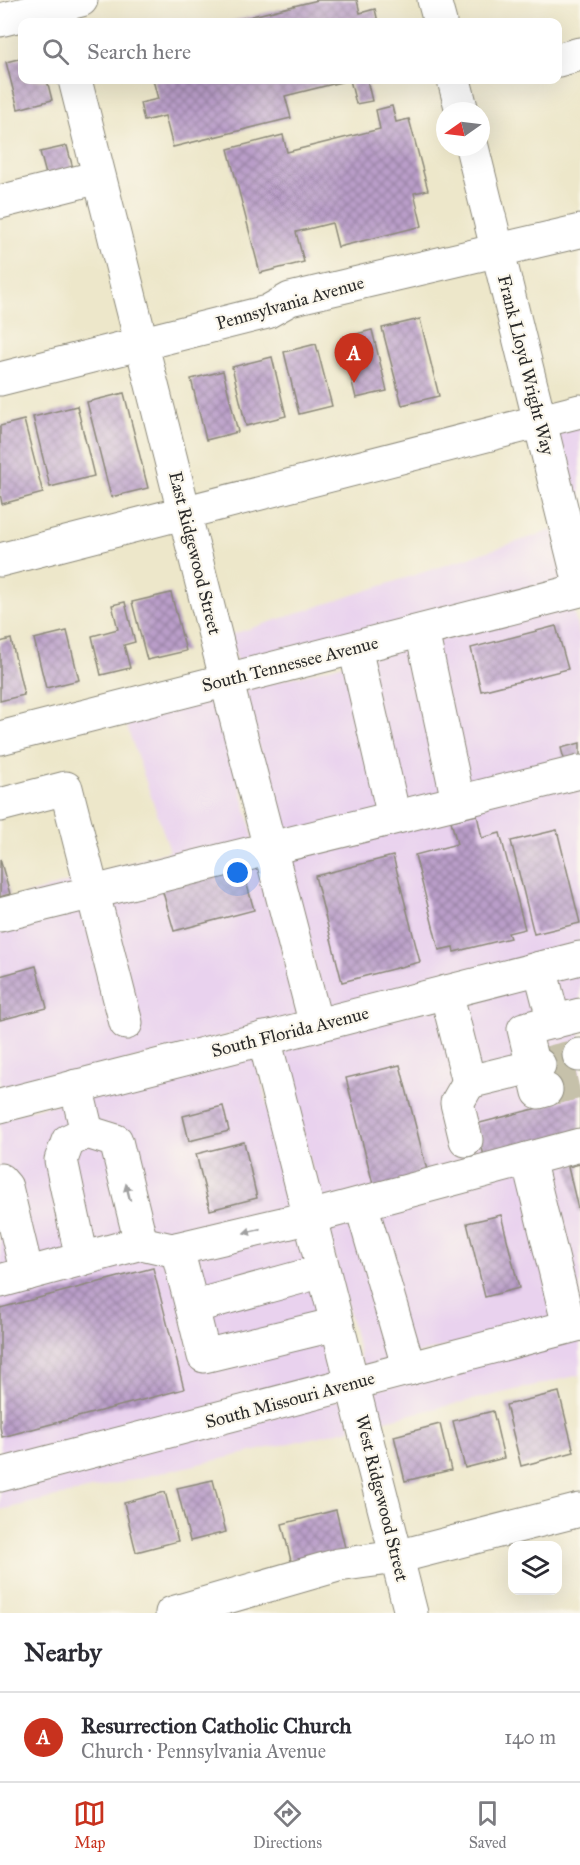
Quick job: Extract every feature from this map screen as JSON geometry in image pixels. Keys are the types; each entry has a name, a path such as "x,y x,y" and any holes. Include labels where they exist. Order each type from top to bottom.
{"street":[{"path":"434,0 439,18"},
{"path":"0,20 64,7"},
{"path":"562,59 580,54"},
{"name":"East Ridgewood Street","path":"76,84 316,1025"},
{"name":"Frank Lloyd Wright Way","path":"474,156 580,584"},
{"path":"0,202 99,177"},
{"name":"Pennsylvania Avenue","path":"0,379 267,312 290,299 580,231"},
{"path":"0,561 580,411"},
{"name":"South Tennessee Avenue","path":"0,738 580,590"},
{"path":"422,631 459,801"},
{"path":"355,648 394,817"},
{"path":"0,915 580,772"},
{"path":"0,805 66,788 126,1023"},
{"name":"South Florida Avenue","path":"0,1106 580,958"},
{"path":"469,1082 539,1074 524,1029 567,1018 540,968"},
{"path":"446,992 469,1082 457,1103 466,1140"},
{"path":"264,1038 309,1217"},
{"path":"76,1086 101,1137 141,1243"},
{"path":"82,1259 61,1160 68,1141 101,1137"},
{"path":"0,1180 6,1188 14,1278 141,1243 172,1250 177,1249 361,1204 580,1145"},
{"path":"528,1159 574,1325"},
{"path":"361,1204 409,1369"},
{"name":"West Ridgewood Street","path":"309,1217 411,1613"},
{"path":"177,1249 204,1356 337,1324"},
{"path":"192,1307 323,1271"},
{"name":"South Missouri Avenue","path":"0,1475 574,1325"},
{"path":"172,1613 338,1565 397,1557 580,1510"}],"shaded area":[{"path":"580,414 580,527 554,424"},
{"path":"553,530 566,581 238,666 230,635"},
{"path":"572,605 580,638 580,946 326,1010 244,690"},
{"path":"217,697 300,1017 0,1093 0,903 170,851 125,721"},
{"path":"580,971 580,1311 363,1368 281,1047"},
{"path":"254,1053 337,1375 0,1463 0,1118"},
{"path":"580,1336 580,1375 377,1422 369,1392"},
{"path":"343,1399 351,1429 0,1510 0,1488"}],"building":[{"path":"318,0 357,0 360,13 375,9 377,18 244,18"},
{"path":"18,59 18,84 48,84 52,100 18,109 6,62"},
{"path":"154,84 333,84 285,96 291,118 173,147 165,116 144,121 140,103 158,99"},
{"path":"351,84 368,84 372,101 356,104"},
{"path":"392,106 396,122 409,119 428,190 414,193 422,226 338,247 332,223 296,232 304,262 260,273 228,149 283,135 287,152 380,129 376,110"},
{"path":"67,146 75,176 48,182 40,152"},
{"path":"420,319 439,396 402,405 382,328"},
{"path":"372,330 387,391 356,398 341,338"},
{"path":"316,344 332,406 299,414 284,352"},
{"path":"272,357 286,416 246,426 232,367"},
{"path":"223,371 238,432 206,440 191,379"},
{"path":"124,393 148,488 111,497 87,402"},
{"path":"77,406 94,476 50,487 33,417"},
{"path":"24,420 43,493 2,504 0,426"},
{"path":"171,593 186,651 147,660 132,602"},
{"path":"125,602 135,642 124,645 130,668 101,675 92,636 118,629 112,605"},
{"path":"556,626 568,669 481,691 471,648"},
{"path":"67,631 79,680 46,688 34,639"},
{"path":"11,639 24,695 0,701 0,642"},
{"path":"580,743 580,766 567,770 561,748"},
{"path":"477,815 482,838 500,833 525,929 508,933 510,938 454,952 453,947 439,950 415,855 457,844 451,821"},
{"path":"557,830 580,923 534,934 511,841"},
{"path":"393,856 420,962 342,982 315,876"},
{"path":"0,859 10,894 0,897"},
{"path":"242,867 254,910 174,931 162,889"},
{"path":"36,966 47,1008 0,1020 0,976"},
{"path":"400,1065 429,1178 375,1192 346,1078"},
{"path":"580,1097 580,1132 484,1156 476,1124"},
{"path":"223,1106 229,1131 189,1141 183,1116"},
{"path":"244,1142 257,1198 210,1210 196,1154"},
{"path":"580,1164 580,1213 579,1213 568,1167"},
{"path":"501,1215 519,1288 485,1297 467,1223"},
{"path":"153,1268 184,1389 2,1437 0,1427 0,1308"},
{"path":"559,1392 574,1452 521,1466 506,1405"},
{"path":"493,1411 504,1458 465,1468 453,1421"},
{"path":"440,1424 451,1470 405,1481 394,1436"},
{"path":"213,1480 226,1532 190,1541 177,1488"},
{"path":"165,1492 178,1541 136,1552 124,1503"},
{"path":"336,1510 347,1556 293,1569 282,1524"}],"tunnel":[{"path":"539,1065 579,1055"},
{"path":"546,1090 580,1082"}],"place":[{"name":"Resurrection Catholic Church","path":"354,383"}]}
